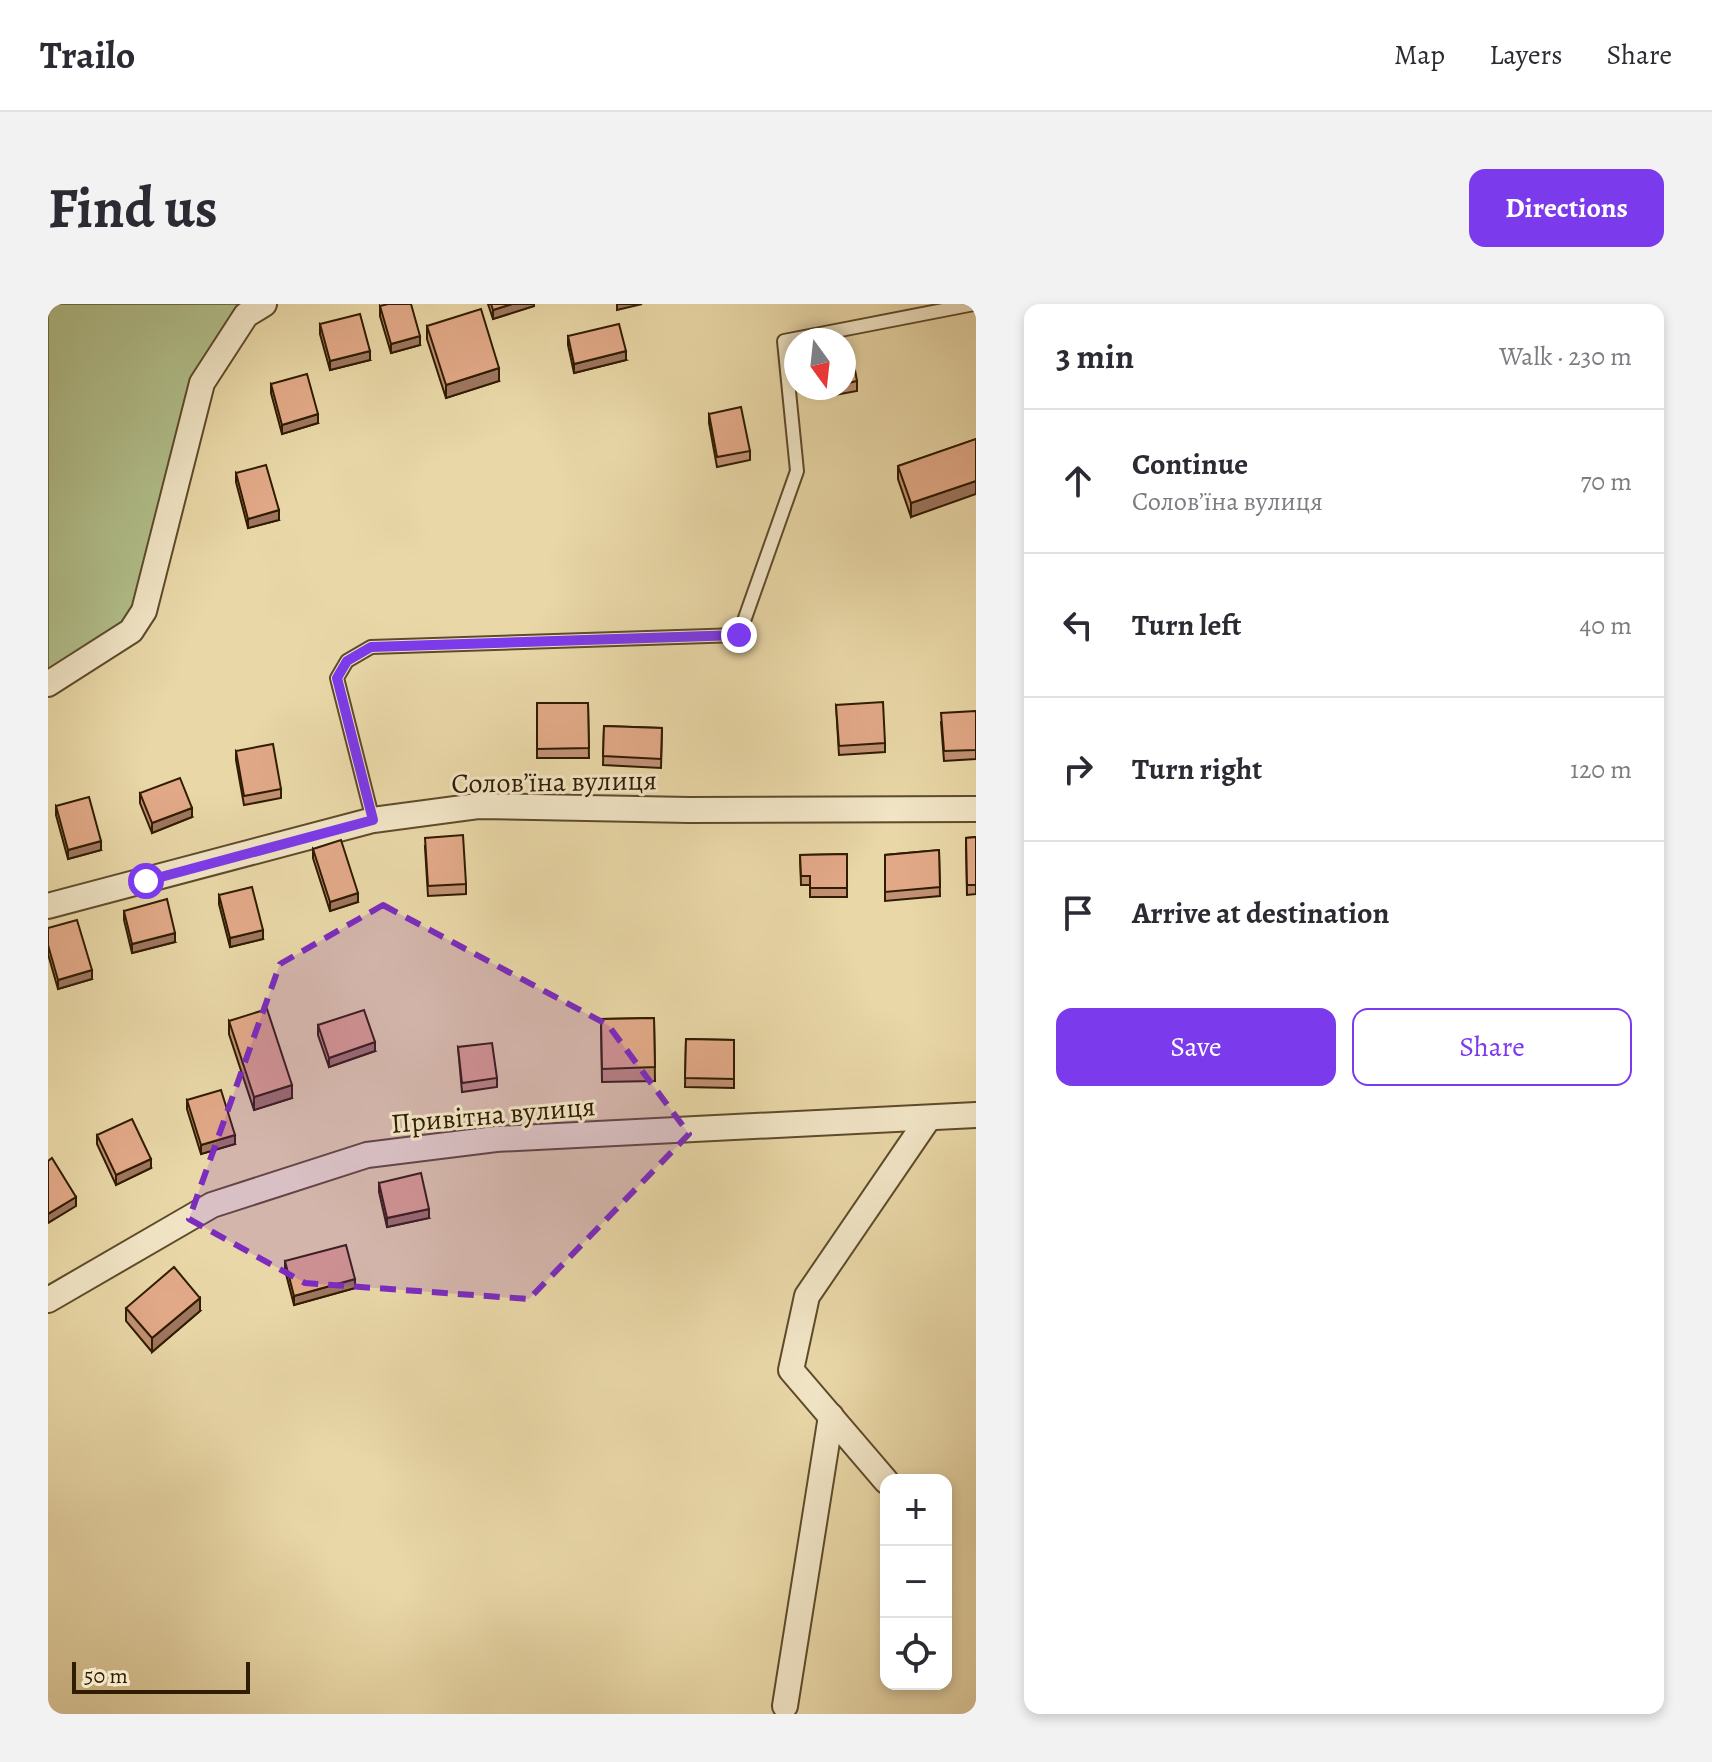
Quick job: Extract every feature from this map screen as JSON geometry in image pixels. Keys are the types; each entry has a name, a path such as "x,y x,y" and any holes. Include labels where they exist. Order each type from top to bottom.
{"street":[{"path":"48,684 131,631 144,611 202,383 246,315 264,304"},
{"name":"Соловʼїна вулиця","path":"48,906 373,820 478,806 689,810 976,809"},
{"name":"Привітна вулиця","path":"48,1300 212,1205 367,1155 496,1139 976,1115"},
{"path":"880,1474 791,1370 807,1296 928,1119"},
{"path":"785,1706 831,1416"}],"lane":[{"path":"373,820 337,678 347,661 371,647 739,635 797,471 784,341 974,304"}],"highlighted area":[{"path":"383,905 608,1025 689,1134 529,1299 305,1283 189,1219 280,964"}],"green space":[{"path":"48,304 243,304 134,607 123,623 48,671"}],"building":[{"path":"411,304 420,336 391,344 380,306"},
{"path":"491,304 512,304 493,310"},
{"path":"481,309 499,368 446,385 427,326"},
{"path":"360,314 370,351 330,361 320,324"},
{"path":"619,324 626,351 574,364 568,336"},
{"path":"307,374 318,414 282,425 271,384"},
{"path":"741,407 750,451 717,457 709,414"},
{"path":"976,439 976,481 911,503 898,466"},
{"path":"266,465 279,510 248,519 236,473"},
{"path":"883,702 885,743 839,746 836,705"},
{"path":"537,703 588,703 589,748 537,749"},
{"path":"976,711 976,750 944,751 941,713"},
{"path":"604,726 662,728 661,759 603,756"},
{"path":"273,744 281,789 244,796 236,751"},
{"path":"180,778 192,808 152,823 140,793"},
{"path":"89,797 101,841 68,850 56,806"},
{"path":"463,835 466,884 428,886 425,838"},
{"path":"976,837 976,885 967,885 966,838"},
{"path":"341,840 358,893 330,902 313,849"},
{"path":"939,850 940,887 885,892 885,855"},
{"path":"847,854 847,888 810,888 810,876 801,876 800,855"},
{"path":"252,887 263,930 230,938 219,895"},
{"path":"167,899 175,933 132,944 124,911"},
{"path":"77,920 92,970 58,980 48,945 48,928"},
{"path":"267,1009 292,1085 254,1097 229,1021"},
{"path":"364,1010 375,1042 329,1058 318,1025"},
{"path":"654,1018 655,1067 602,1069 601,1019"},
{"path":"686,1039 734,1040 734,1079 685,1078"},
{"path":"492,1043 497,1078 462,1083 458,1047"},
{"path":"221,1090 235,1135 201,1145 187,1100"},
{"path":"132,1119 151,1159 116,1175 97,1135"},
{"path":"52,1158 76,1197 48,1214 48,1161"},
{"path":"421,1173 429,1209 387,1218 379,1183"},
{"path":"346,1245 355,1279 294,1296 285,1261"},
{"path":"174,1267 200,1298 152,1338 126,1308"}],"route":[{"path":"146,881 373,820 337,678 347,661 371,647 739,635"}]}
